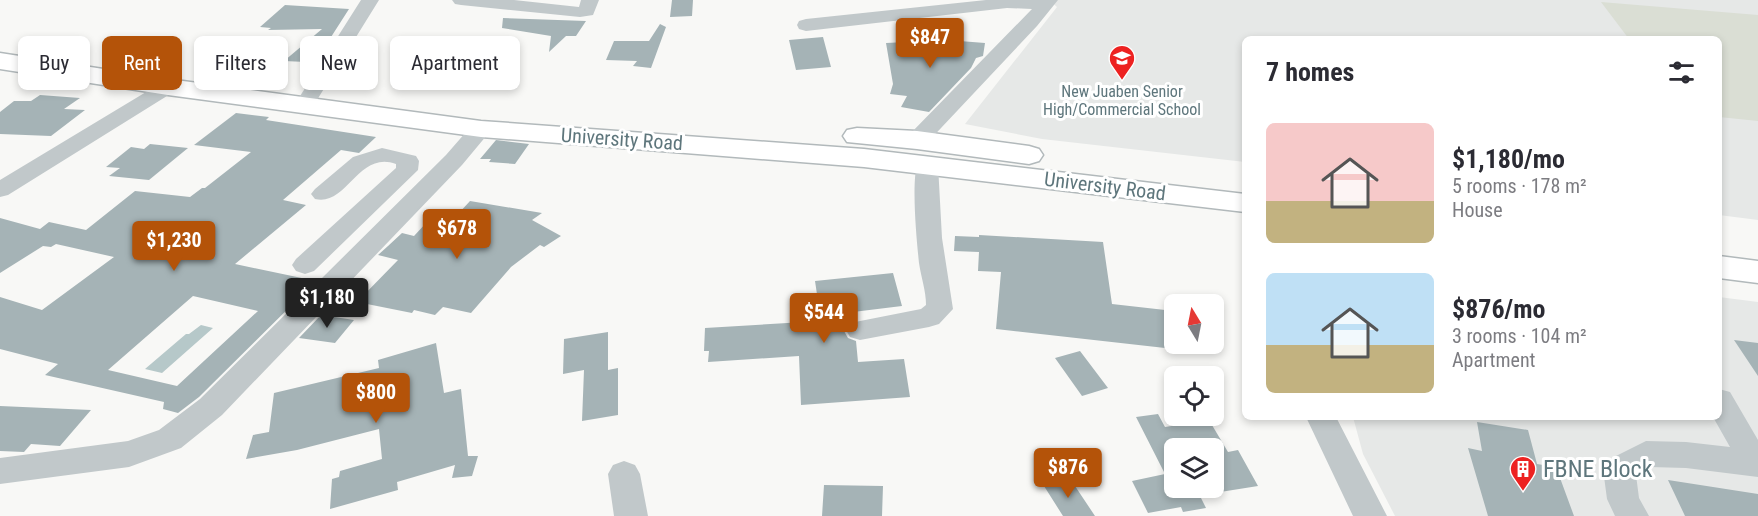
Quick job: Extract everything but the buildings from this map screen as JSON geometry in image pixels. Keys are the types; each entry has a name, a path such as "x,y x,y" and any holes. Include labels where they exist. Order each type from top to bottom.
{"highway":[{"name":"University Road","path":"0,43 481,129 864,158 922,153 1242,203"},
{"name":"University Road","path":"0,61 102,77"},
{"name":"University Road","path":"182,88 269,91"},
{"name":"University Road","path":"309,97 602,119 922,153 1242,183"},
{"path":"1722,244 1758,249"},
{"path":"1722,267 1758,272"}],"street":[{"path":"309,97 370,0"},
{"path":"462,0 580,12 587,11 590,0"},
{"path":"806,25 1005,2 1046,2"},
{"path":"860,330 929,317 939,309 940,300 933,266 922,153 1046,2"},
{"path":"0,190 163,90"},
{"path":"0,471 129,454 170,439 211,407 481,129"},
{"path":"305,265 407,170 408,161 372,155 364,158 323,194"},
{"path":"407,170 439,174"},
{"path":"0,172 26,174"},
{"path":"1722,405 1756,463"},
{"path":"1323,420 1370,516"},
{"path":"1632,516 1623,499 1618,469 1646,454 1686,455 1756,463"},
{"path":"624,474 631,516"}],"shaded area":[{"name":"New Juaben Senior High/Commercial School","path":"1049,0 1758,0 1758,220 1722,215 1722,36 1242,36 1242,162 1042,139 965,124 1057,7"},
{"path":"1601,2 1758,15 1758,121 1722,117 1722,36 1627,36"},
{"path":"1722,297 1758,302 1758,516 1395,516 1363,454 1354,420 1722,420"},
{"path":"201,325 213,328 162,373 145,369 186,334"}],"place":[{"name":"New Juaben Senior High/Commercial School","path":"1122,81"},
{"name":"FBNE Block","path":"1523,492"}]}
